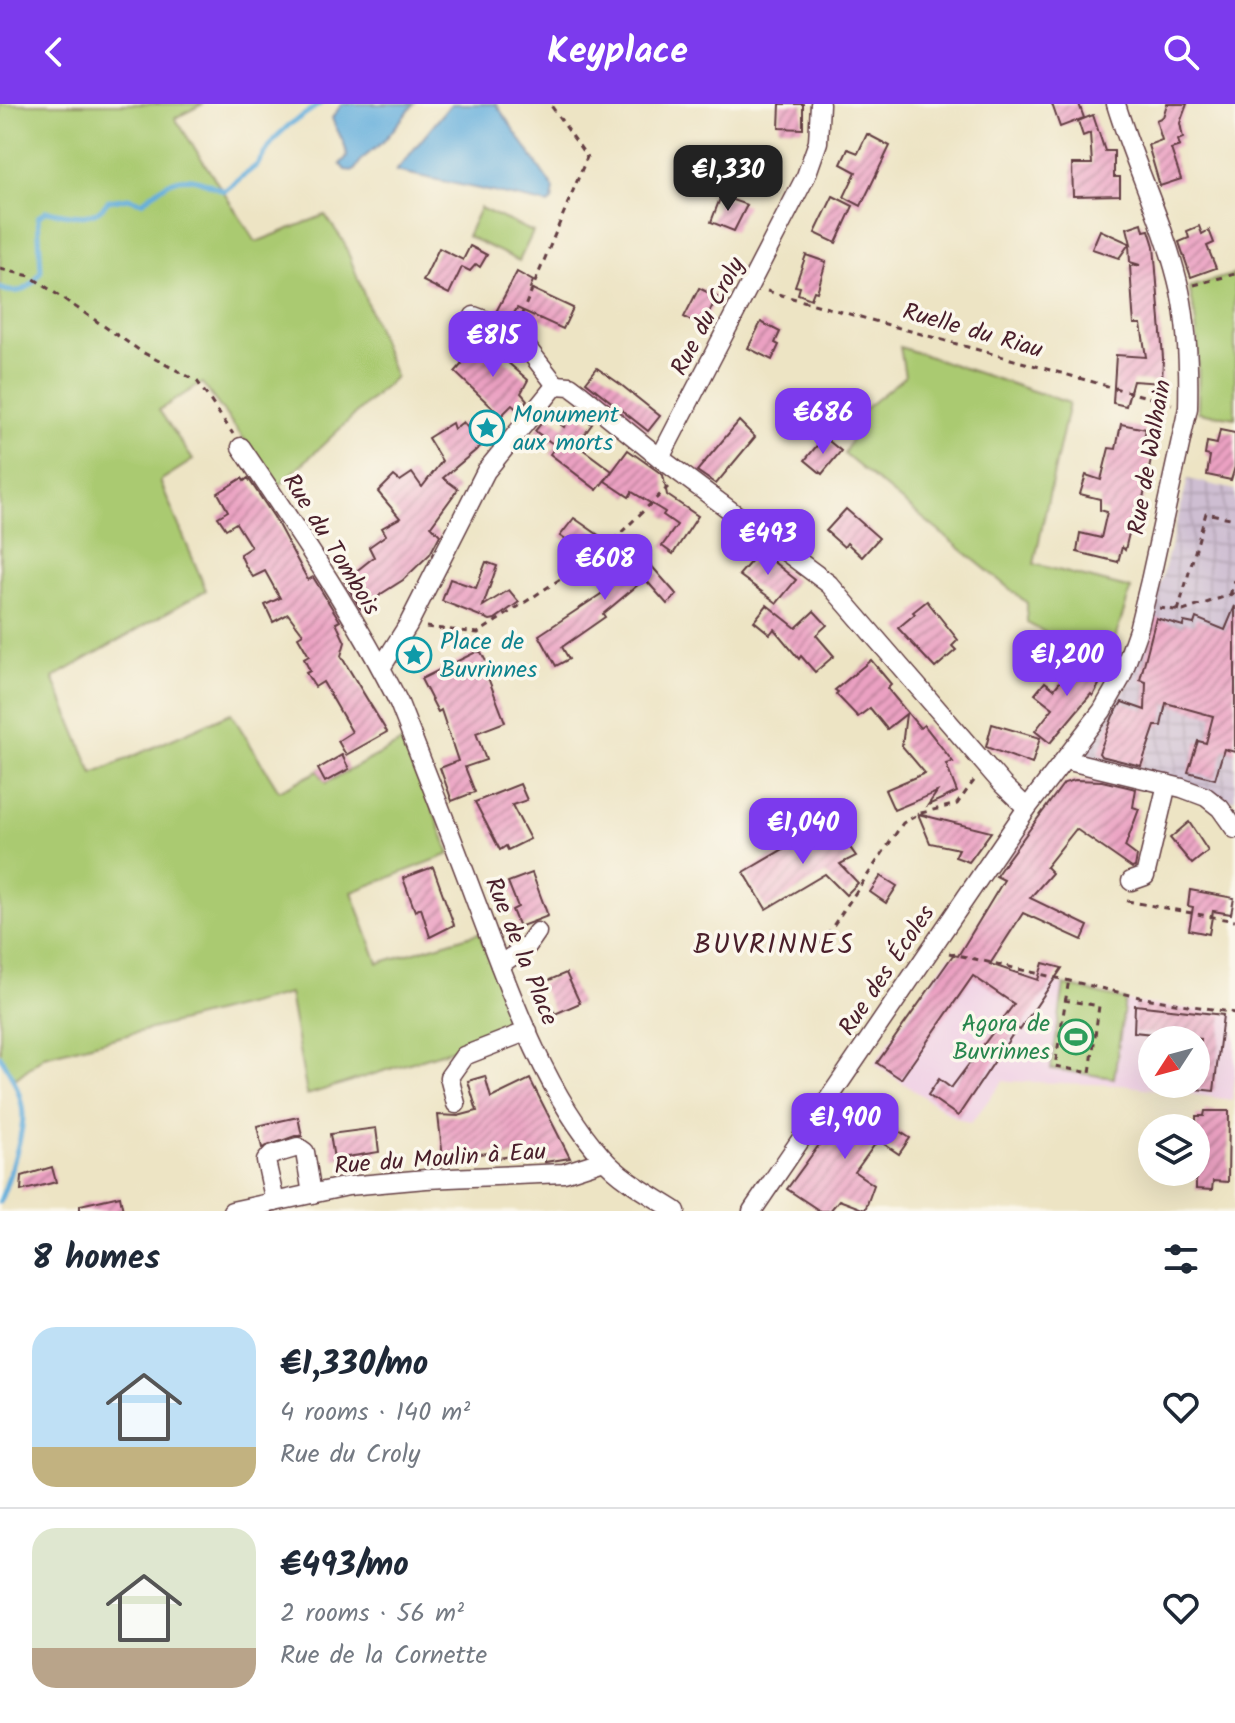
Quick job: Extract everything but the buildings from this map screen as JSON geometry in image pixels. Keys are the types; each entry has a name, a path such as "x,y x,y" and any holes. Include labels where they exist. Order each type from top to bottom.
{"street":[{"name":"Rue du Croly","path":"660,458 791,207 818,142 820,104"},
{"name":"Rue de Walhain","path":"1065,760 1102,711 1121,678 1144,606 1188,408 1189,371 1179,289 1165,239 1116,104"},
{"path":"474,316 514,331 556,385 570,386 660,458 829,584 985,765 1027,808"},
{"path":"381,668 408,625 486,471 556,385"},
{"name":"Rue du Tombois","path":"241,447 298,532 381,668"},
{"name":"Rue de la Place","path":"381,668 399,703 528,1031 580,1130 604,1160 642,1190 676,1211"},
{"path":"1065,760 1167,784 1206,797 1220,808 1235,829"},
{"name":"Rue des Écoles","path":"752,1211 933,943 1027,808 1065,760"},
{"path":"1131,881 1145,876 1167,784"},
{"path":"500,965 528,945 537,932"},
{"path":"456,1104 449,1077 464,1056 528,1031"},
{"path":"275,1202 266,1161 271,1155 298,1147 305,1152 312,1194"},
{"name":"Rue du Moulin à Eau","path":"232,1211 348,1186 564,1173 604,1160"}],"path":[{"path":"514,331 587,157 550,104"},
{"path":"0,269 30,276 142,352 197,381 241,447"},
{"path":"1179,289 1235,274"},
{"name":"Ruelle du Riau","path":"750,286 1188,408"},
{"path":"408,625 478,633 600,553 682,473"},
{"path":"1178,611 1206,513 1235,519"},
{"path":"1144,606 1178,611 1233,594 1235,580"},
{"path":"820,945 903,823 921,813 957,804 985,765"},
{"path":"1127,901 1235,921"},
{"path":"933,943 951,954 1139,997 1235,1013"},
{"path":"1064,1000 1099,1006 1090,1073 1055,1066 1064,1000 1069,979"}],"shaded area":[{"path":"1188,479 1235,490 1233,800 1075,757 1129,683 1159,589"},
{"path":"949,956 1131,1002 1235,1014 1232,1100 1210,1097 1210,1026 1138,1026 1138,1087 1003,1081 971,1123 954,1117 874,1064"}],"green space":[{"path":"0,104 203,104 175,118 256,242 325,215 344,242 395,377 279,486 202,383 159,410 193,460 160,481 206,590 53,678 93,774 231,713 279,791 318,771 326,783 406,740 450,854 352,892 378,963 479,933 518,1029 307,1095 289,994 44,1056 15,1079 0,1056"},
{"path":"480,208 533,232 519,261 467,236"},
{"path":"1235,274 1235,418 1198,412 1197,334 1189,287"},
{"path":"900,347 1069,403 1034,564 1131,589 1106,666 1027,623 1027,603 844,454 852,438 851,420 905,376"},
{"path":"1064,985 1125,1000 1114,1078 1051,1069"}],"water":[{"path":"342,104 414,104 354,171 345,170 340,164 347,157 347,152 332,118"},
{"path":"451,104 496,104 554,189 552,201 548,204 396,171"}],"waterway":[{"path":"0,288 19,291 38,277 41,271 38,217 46,211 88,215 96,213 108,201 128,198 142,202 163,186 180,179 199,180 224,191 257,165 275,138 289,125 320,104"},
{"path":"0,1056 18,1091 23,1115 18,1146 0,1202"}],"place":[{"name":"Monument aux morts","path":"487,428"},
{"name":"Place de Buvrinnes","path":"414,655"},
{"name":"Agora de Buvrinnes","path":"1076,1037"}],"district":[{"name":"BUVRINNES","path":"774,943"}]}
